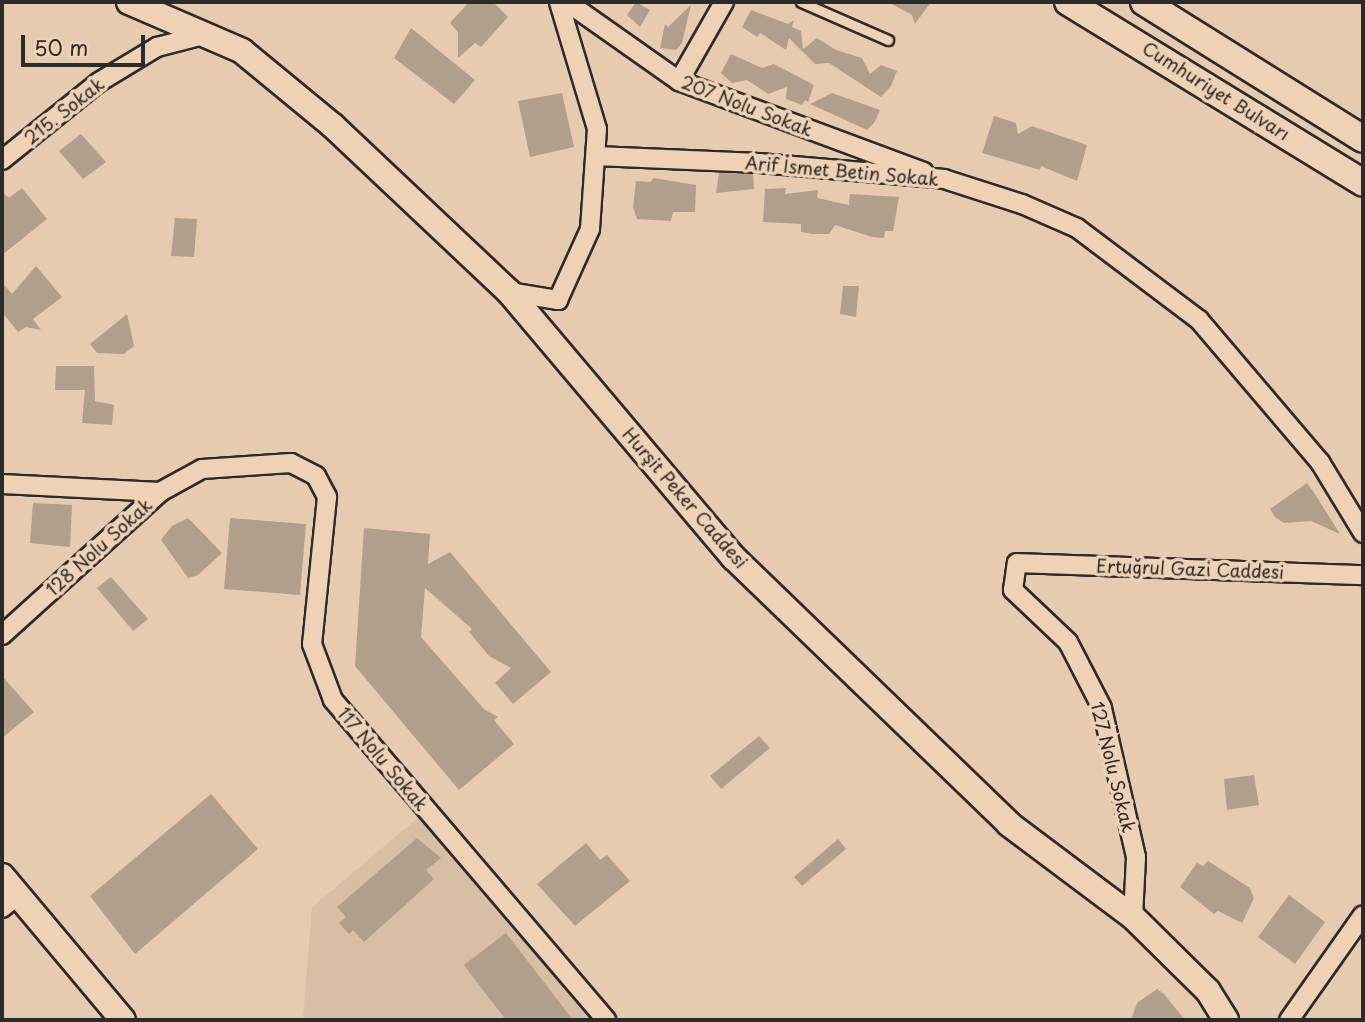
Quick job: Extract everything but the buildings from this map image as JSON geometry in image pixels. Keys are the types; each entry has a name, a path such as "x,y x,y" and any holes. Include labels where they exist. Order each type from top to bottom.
{"main road":[{"name":"Cumhuriyet Bulvarı","path":"1068,2 1363,183"},
{"path":"1144,2 1363,139"}],"street":[{"name":"Hurşit Peker Caddesi","path":"129,2 242,51 333,127 509,292 734,558 1009,824 1133,917 1208,991 1226,1020"},
{"path":"509,292 558,300 590,229 597,129 559,2"},
{"name":"207 Nolu Sokak","path":"567,2 679,81 944,179"},
{"path":"679,81 724,2"},
{"name":"215. Sokak","path":"2,160 99,82 157,47 204,35"},
{"name":"Arif İsmet Betin Sokak","path":"596,156 760,163 944,179 1023,204 1077,228 1199,320 1320,463 1363,533"},
{"name":"117 Nolu Sokak","path":"202,469 291,463 316,476 327,497 312,644 332,700 606,1020"},
{"name":"128 Nolu Sokak","path":"2,635 160,492 202,469"},
{"path":"2,484 160,492"},
{"name":"127 Nolu Sokak","path":"1017,563 1013,590 1068,642 1102,708 1136,857 1133,917"},
{"name":"Ertuğrul Gazi Caddesi","path":"1017,563 1363,575"},
{"path":"2,876 9,902 123,1020"},
{"path":"1289,1020 1357,937 1363,915"}],"lane":[{"path":"801,2 888,40"}],"shaded area":[{"path":"419,817 592,1020 303,1020 312,907"}]}
